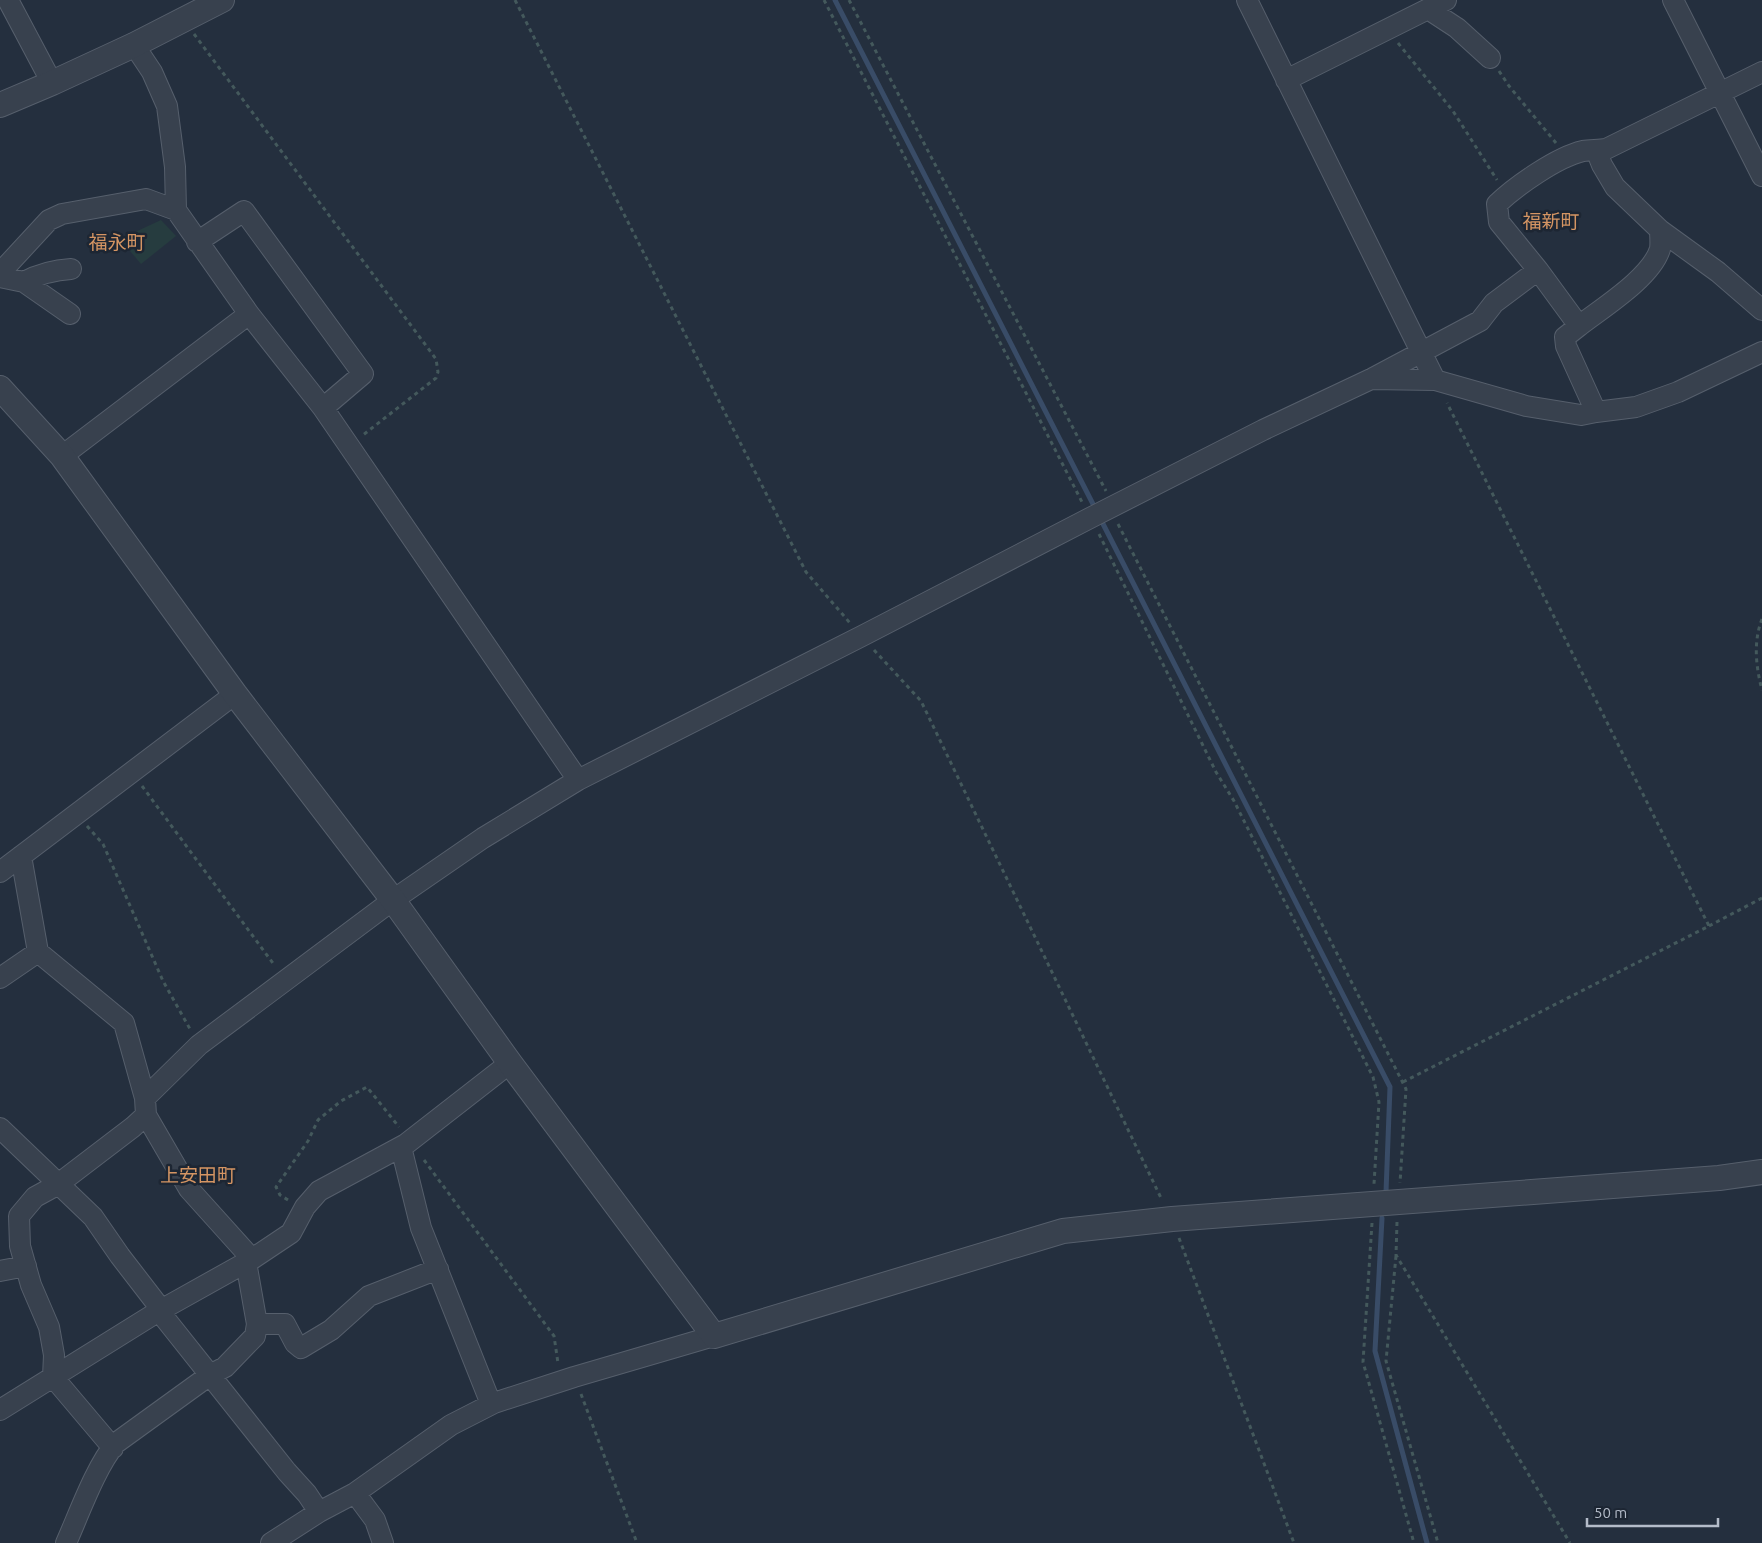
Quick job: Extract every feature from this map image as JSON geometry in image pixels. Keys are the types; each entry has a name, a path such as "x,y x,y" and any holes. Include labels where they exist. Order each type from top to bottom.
{"street":[{"path":"8,0 52,83"},
{"path":"0,105 134,45 222,0"},
{"path":"1247,0 1435,380"},
{"path":"1286,80 1446,0"},
{"path":"1673,0 1762,176"},
{"path":"1428,9 1456,28 1490,58"},
{"path":"134,45 152,72 167,106 174,167 176,210 249,314 323,408 578,780"},
{"path":"1579,326 1538,270 1499,222 1497,204 1558,160 1582,152 1606,149 1762,72"},
{"path":"1596,150 1602,165 1615,186 1660,230 1718,272 1762,310"},
{"path":"70,314 24,282 0,275 50,220 62,214 146,199 176,210"},
{"path":"197,242 244,211 363,374 323,408"},
{"path":"1596,412 1566,346 1565,337 1632,285 1648,268 1660,249 1660,230"},
{"path":"24,282 38,274 71,268"},
{"path":"112,1448 53,1377 54,1355 49,1327 31,1285 20,1246 19,1216 35,1197 58,1185 133,1127 145,1106 199,1045 393,900 483,838 578,780 1263,430 1371,379 1480,321 1494,302 1538,270"},
{"path":"62,456 249,314"},
{"path":"1371,379 1435,380 1526,406 1581,415 1636,407 1678,392 1762,352"},
{"path":"0,388 62,456 235,694 393,900 510,1062 714,1336"},
{"path":"0,872 235,694"},
{"path":"21,856 38,952 124,1023 145,1106 189,1189 249,1260 257,1324 254,1336 239,1355 225,1367 210,1375 112,1448 88,1492 66,1543"},
{"path":"0,978 38,952"},
{"path":"0,1410 159,1311 249,1260 290,1233 304,1207 320,1191 405,1144 510,1062"},
{"path":"0,1128 93,1217 157,1304 159,1311 287,1472 307,1494 319,1512"},
{"path":"405,1144 421,1228 491,1404"},
{"path":"271,1543 319,1512 355,1493 451,1425 491,1404 568,1379 1063,1231 1172,1219 1719,1178 1762,1172"},
{"path":"0,1271 26,1266"},
{"path":"257,1324 285,1324 295,1343 301,1348 331,1330 369,1296 438,1269"},
{"path":"355,1493 375,1520 383,1543"}],"path":[{"path":"514,0 806,572 922,700 1172,1219 1294,1543"},
{"path":"824,0 1090,518 1216,772 1234,802 1373,1077 1379,1102 1363,1362 1414,1543"},
{"path":"849,0 1112,508 1406,1088 1396,1255 1386,1361 1438,1543"},
{"path":"184,20 436,359 438,372 436,378 349,446"},
{"path":"1387,30 1453,111 1506,196"},
{"path":"1490,58 1509,86 1568,157"},
{"path":"1435,380 1709,926"},
{"path":"1762,619 1758,630 1756,653 1762,690"},
{"path":"132,772 286,980"},
{"path":"77,814 103,844 163,981 199,1045"},
{"path":"1403,1082 1762,898"},
{"path":"276,1187 308,1141 318,1120 341,1101 367,1087 405,1144 554,1336 568,1379 637,1543"},
{"path":"1396,1255 1570,1543"}],"green space":[{"path":"161,220 176,236 141,264 120,239"}],"waterway":[{"path":"835,0 1096,510"},
{"path":"1100,518 1390,1087 1386,1192"},
{"path":"1382,1218 1375,1351 1427,1543"}],"district":[{"name":"福新町","path":"1551,221"},
{"name":"福永町","path":"117,242"},
{"name":"上安田町","path":"198,1175"}]}
